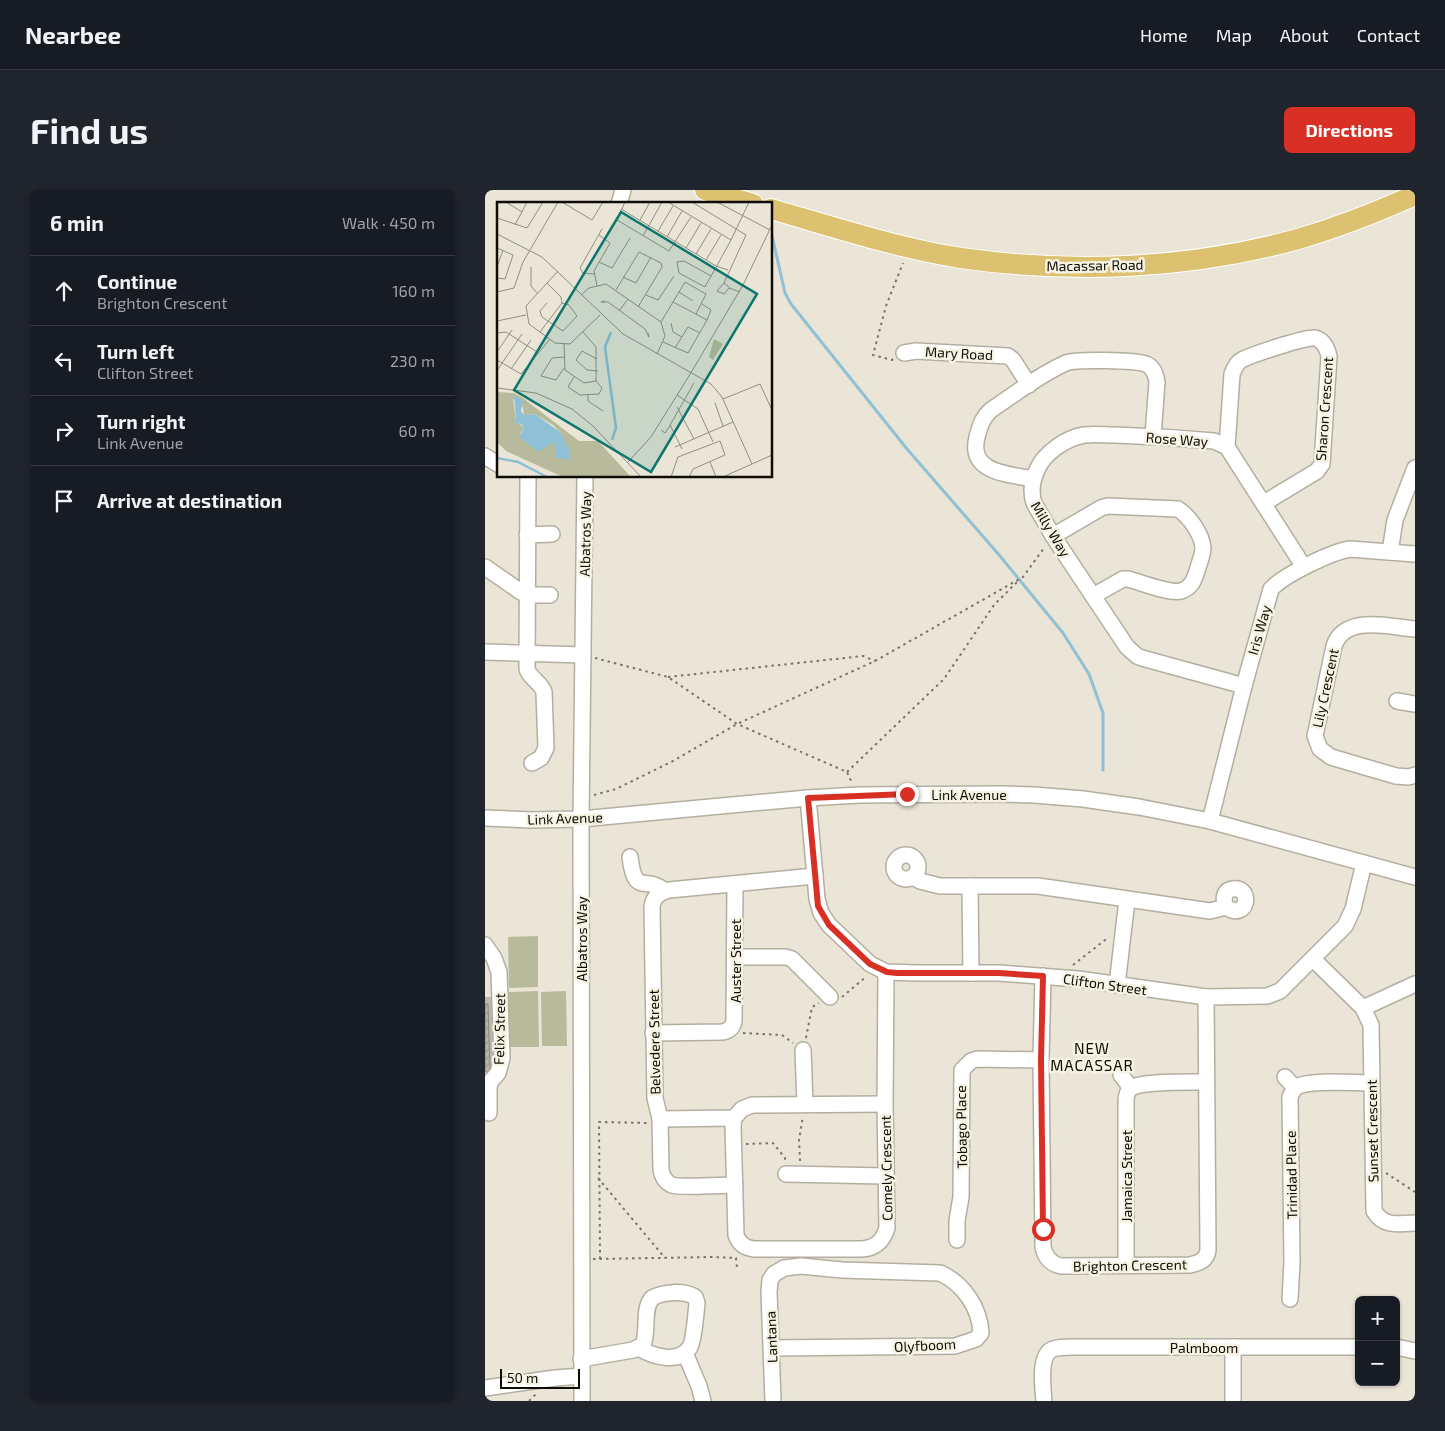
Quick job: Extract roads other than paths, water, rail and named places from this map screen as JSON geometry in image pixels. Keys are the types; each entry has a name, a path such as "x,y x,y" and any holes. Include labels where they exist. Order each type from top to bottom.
{"main road":[{"path":"705,190 746,202"},
{"name":"Macassar Road","path":"773,210 910,248 960,257 1035,266 1100,267 1163,263 1225,255 1297,239 1358,219 1415,195"}],"street":[{"name":"Sharon Crescent","path":"1227,447 1232,374 1237,364 1246,357 1305,339 1316,338 1321,341 1329,356 1322,464 1317,471 1264,503"},
{"name":"Mary Road","path":"904,353 916,351 1008,356 1013,360 1029,385"},
{"path":"1033,479 989,469 981,463 975,449 980,424 986,414 1066,363 1074,361 1147,364 1154,372 1157,382 1153,436"},
{"name":"Rose Way","path":"1033,479 1043,458 1062,444 1085,435 1153,436 1214,441 1227,447 1304,567"},
{"path":"485,456 497,464"},
{"path":"1390,552 1395,520 1415,468"},
{"name":"Albatros Way","path":"582,1401 581,799 585,478"},
{"path":"524,479 527,535 527,672 541,684 545,696 546,748 541,758 532,763"},
{"name":"Milly Way","path":"1033,479 1031,489 1034,503 1053,536 1127,647 1137,656 1244,686"},
{"path":"1053,536 1101,508 1108,506 1178,509 1193,524 1199,534 1203,547 1194,581 1189,586 1181,591 1172,591 1123,579 1093,596"},
{"path":"527,535 552,534"},
{"name":"Iris Way","path":"1210,821 1244,686 1271,590 1304,567 1342,550 1415,554"},
{"path":"485,567 510,586 527,595 550,595"},
{"name":"Lily Crescent","path":"1415,629 1358,625 1347,629 1339,636 1334,646 1315,736 1320,749 1331,758 1395,776 1409,777 1415,775"},
{"path":"485,652 583,655"},
{"path":"1397,701 1415,704"},
{"name":"Link Avenue","path":"485,818 532,820 581,819 859,795 1003,794 1063,797 1139,807 1210,821 1415,877"},
{"path":"808,798 818,906 824,920 865,960 882,970"},
{"path":"630,857 632,874 640,883 661,887 665,890 815,876"},
{"name":"Clifton Street","path":"882,970 1050,976 1206,997 1274,995 1289,984 1345,926 1350,918 1364,863"},
{"path":"913,877 920,882 940,886 1038,886 1210,911 1226,907"},
{"name":"Auster Street","path":"653,1033 724,1032 731,1028 735,1021 735,884"},
{"path":"970,886 971,973"},
{"name":"Belvedere Street","path":"665,890 655,898 652,906 655,1098 660,1121 661,1170 667,1182 675,1185 735,1185"},
{"path":"1117,985 1127,900"},
{"name":"Felix Street","path":"485,945 494,958 499,972 502,1058 499,1073 491,1081 489,1087 489,1113"},
{"path":"735,958 786,957 792,959 830,997"},
{"name":"Sunset Crescent","path":"1313,959 1363,1008 1369,1017 1372,1031 1371,1083 1374,1208 1378,1218 1389,1223 1415,1223"},
{"name":"Comely Crescent","path":"735,1118 733,1144 736,1235 738,1241 743,1246 754,1249 863,1249 874,1246 884,1237 887,1228 882,970"},
{"name":"Brighton Crescent","path":"1050,976 1041,1060 1044,1252 1050,1261 1061,1266 1190,1265 1201,1261 1206,1256 1206,997"},
{"path":"1363,1008 1415,984"},
{"path":"803,1050 805,1104"},
{"name":"Tobago Place","path":"957,1240 957,1221 968,1197 961,1076 966,1055 984,1058 1041,1060"},
{"path":"1121,1075 1131,1088 1150,1084 1206,1082"},
{"name":"Trinidad Place","path":"1290,1298 1298,1263 1290,1083 1302,1085 1313,1083 1371,1083"},
{"name":"Jamaica Street","path":"1126,1266 1126,1102 1128,1091 1131,1088"},
{"path":"660,1121 735,1118 742,1109 752,1105 885,1104"},
{"path":"793,1174 885,1176"},
{"name":"Olyfboom","path":"771,1348 955,1346 976,1339 981,1332 981,1320 961,1287 951,1278 940,1273 842,1270 801,1266 784,1268 774,1274"},
{"name":"Lantana","path":"773,1401 770,1280 774,1274"},
{"path":"581,1359 639,1348 643,1345 646,1339 647,1306 652,1298 664,1293 686,1294 695,1297 697,1304 690,1346 685,1353 675,1357 658,1357 639,1348"},
{"name":"Palmboom","path":"1044,1401 1043,1368 1045,1356 1053,1349 1073,1346 1355,1347"},
{"path":"1233,1347 1233,1401"},
{"path":"1400,1348 1415,1351"},
{"path":"685,1353 699,1386 703,1401"},
{"path":"485,1388 581,1376"}],"waterway":[{"path":"773,240 785,293 791,304 907,449 1000,556 1063,633 1089,674 1103,713 1103,770"}],"district":[{"name":"NEW MACASSAR","path":"1092,1056"}]}
